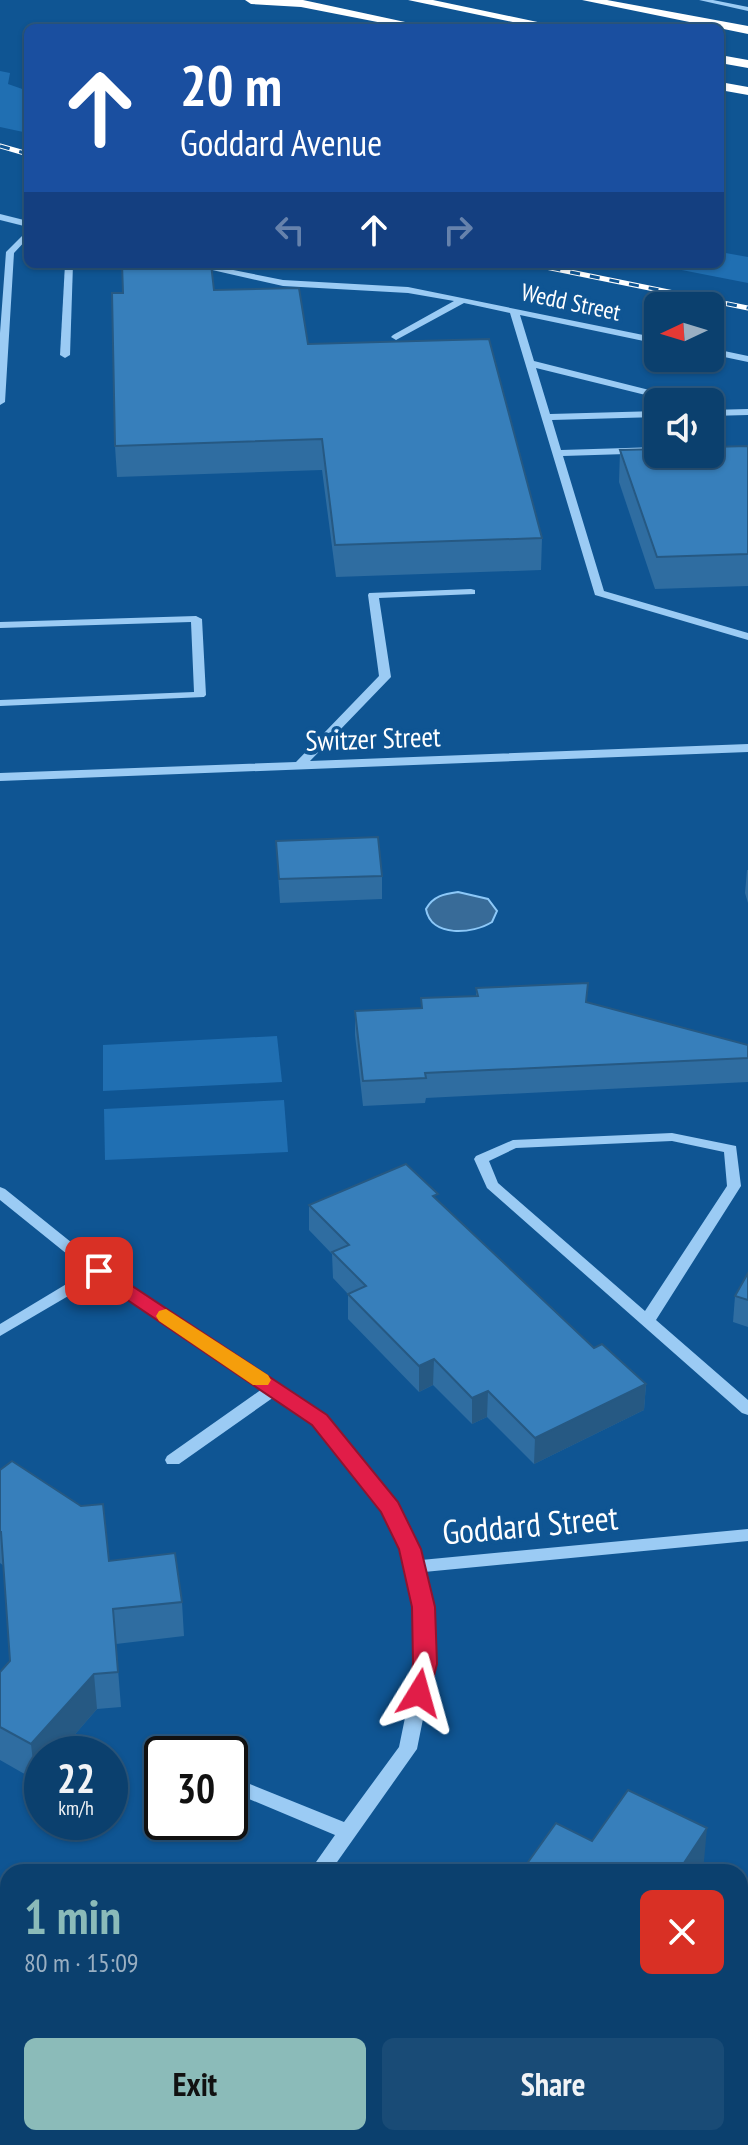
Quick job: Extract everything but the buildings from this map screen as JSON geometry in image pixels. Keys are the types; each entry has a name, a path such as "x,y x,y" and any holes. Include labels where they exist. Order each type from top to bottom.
{"highway":[{"path":"251,0 316,6"},
{"path":"285,0 407,24"},
{"path":"414,0 539,24"},
{"path":"588,0 716,24"},
{"path":"724,26 748,30"},
{"path":"724,60 748,64"},
{"path":"724,87 748,91"}],"street":[{"path":"702,0 748,9"},
{"path":"0,217 24,223"},
{"path":"0,402 10,252 24,237"},
{"path":"65,355 69,268"},
{"name":"Wedd Street","path":"210,268 283,283 408,290 644,338"},
{"path":"396,337 462,300"},
{"path":"514,310 599,593 748,637"},
{"path":"724,354 748,359"},
{"path":"529,363 644,392"},
{"path":"724,412 748,412"},
{"path":"546,417 644,414"},
{"path":"557,453 644,450"},
{"path":"300,765 385,677 373,595 471,592"},
{"path":"0,625 196,619 200,695 0,703"},
{"name":"Switzer Street","path":"0,777 748,748"},
{"path":"648,1319 734,1186 731,1149 672,1137 513,1144 481,1159 492,1185 748,1409"},
{"path":"0,1192 6,1208 319,1420 390,1508 410,1549 414,1567"},
{"path":"0,1331 99,1271"},
{"path":"173,1460 274,1389"},
{"name":"Goddard Street","path":"325,1864 408,1749 425,1664 424,1607 414,1567 748,1535"},
{"path":"248,1790 348,1832"}],"shaded area":[{"path":"0,71 10,73 8,84 24,90 24,132 0,127"},
{"path":"724,253 748,257 748,283 671,268 724,268"},
{"path":"458,892 488,899 497,911 492,922 464,931 436,925 426,909 439,896"},
{"path":"277,1036 282,1082 103,1091 103,1045"},
{"path":"284,1100 288,1152 105,1160 104,1109"}],"railway":[{"path":"0,146 24,153"},
{"path":"551,268 748,308"}],"slow traffic":[{"path":"166,1316 261,1380"}],"route":[{"path":"99,1271 319,1420 390,1508 410,1549 424,1607 425,1664 419,1693"}]}
